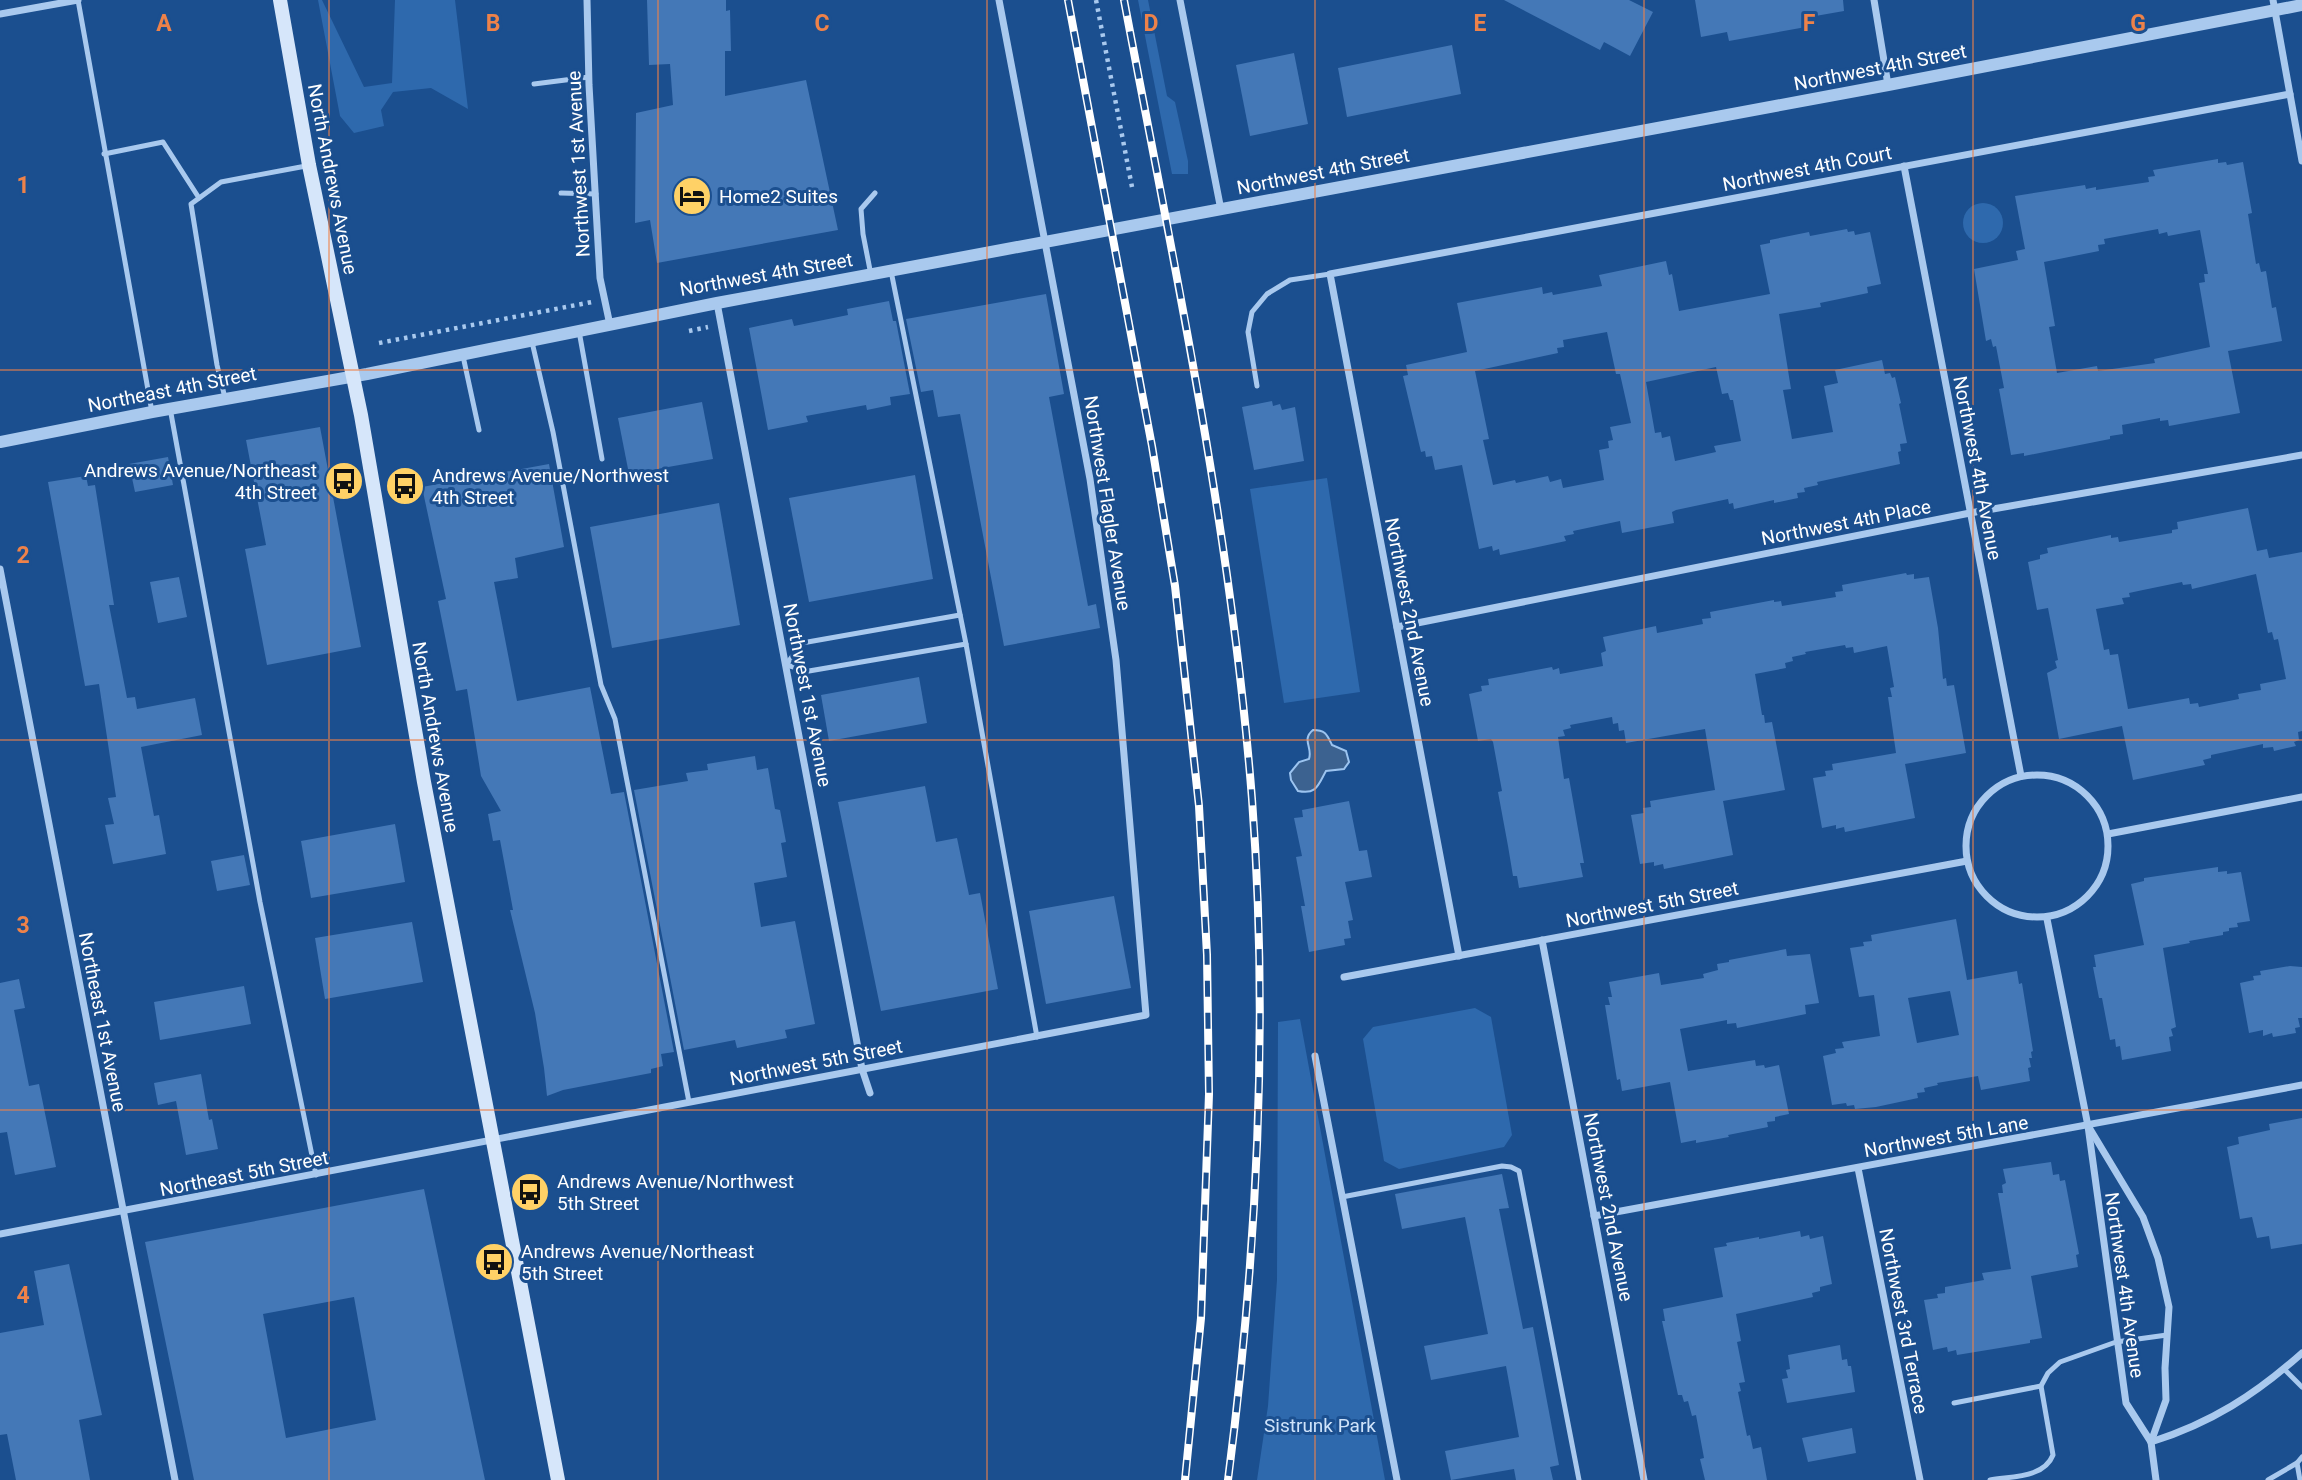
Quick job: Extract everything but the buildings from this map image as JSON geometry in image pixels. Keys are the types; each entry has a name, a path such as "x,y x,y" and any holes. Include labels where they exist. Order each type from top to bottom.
{"main road":[{"name":"North Andrews Avenue","path":"280,0 309,165 363,429 424,782 558,1480"}],"street":[{"path":"0,14 78,0"},
{"name":"Northwest 1st Avenue","path":"587,0 600,278 610,324"},
{"name":"Northwest Flagler Avenue","path":"999,0 1090,479 1116,660 1146,1016"},
{"path":"1180,0 1221,210"},
{"path":"1874,0 1888,85"},
{"path":"2274,5 2302,161"},
{"name":"Northwest 4th Street","path":"352,377 717,303 1888,85 2274,5 2302,5"},
{"name":"Northwest 4th Court","path":"1330,274 2290,94"},
{"name":"Northwest 4th Avenue","path":"1904,166 2021,776"},
{"name":"Northwest 2nd Avenue","path":"1330,274 1459,956"},
{"name":"Northwest 1st Avenue","path":"717,303 862,1069 870,1093"},
{"name":"Northeast 4th Street","path":"0,442 170,408 352,377"},
{"name":"Northwest 4th Place","path":"1397,627 1970,513 2302,455"},
{"name":"Northeast 1st Avenue","path":"0,569 175,1480"},
{"path":"2021,776 2060,778 2077,786 2092,799 2108,834 2109,856 2102,878 2089,895 2071,909 2048,919 2007,911 1988,899 1975,881 1967,861 1966,839 1971,817 1983,799 2000,785 2021,776"},
{"path":"2108,834 2302,797"},
{"name":"Northwest 5th Street","path":"1344,978 1967,861"},
{"name":"Northwest 4th Avenue","path":"2048,919 2088,1126 2126,1403 2151,1442 2156,1480"},
{"name":"Northwest 2nd Avenue","path":"1542,940 1644,1480"},
{"name":"Northwest 5th Street","path":"493,1140 1146,1016"},
{"path":"1315,1056 1397,1480"},
{"name":"Northwest 5th Lane","path":"1594,1216 2302,1084"},
{"name":"Northwest 4th Avenue","path":"2088,1126 2143,1217 2158,1258 2169,1307 2166,1400 2151,1442"},
{"name":"Northeast 5th Street","path":"0,1234 493,1140"},
{"name":"Northwest 3rd Terrace","path":"1858,1168 1920,1480"},
{"path":"2151,1442 2186,1431 2222,1413 2266,1385 2302,1353"}],"lane":[{"path":"78,0 152,412"},
{"path":"534,84 589,77"},
{"path":"104,154 163,142 199,198"},
{"path":"225,398 217,365 191,204 220,182 309,165"},
{"path":"871,275 861,209 875,192"},
{"path":"561,193 596,194"},
{"path":"891,271 960,615 1037,1037"},
{"path":"1257,386 1248,332 1252,312 1267,294 1290,280 1330,274"},
{"path":"579,331 602,459"},
{"path":"532,342 553,432 601,685 615,719 689,1102"},
{"path":"463,356 479,429"},
{"path":"170,408 260,902 316,1174"},
{"path":"960,615 803,643 786,665 808,671 965,644"},
{"path":"1342,1197 1502,1166 1519,1171 1580,1480"},
{"path":"1990,1480 2042,1471 2050,1464 2053,1455 2041,1386 2048,1373 2060,1362 2116,1342 2167,1335"},
{"path":"2284,1368 2302,1387"},
{"path":"1954,1403 2041,1386"},
{"path":"2268,1480 2297,1463 2302,1457"},
{"path":"2297,1463 2300,1480"}],"path":[{"path":"1096,0 1132,187"},
{"path":"379,343 582,303"}],"green space":[{"path":"318,0 322,0 364,87 392,83 395,0 455,0 468,109 431,88 393,92 381,110 384,126 354,133 340,116"},
{"path":"1138,0 1148,0 1167,96 1175,102 1188,161 1188,174 1172,174"},
{"path":"1983,203 1991,204 1997,209 2002,215 2002,231 1997,237 1991,242 1983,243 1975,242 1969,237 1964,231 1963,223 1964,215 1969,209 1975,204"},
{"path":"1327,478 1360,692 1284,703 1250,489"},
{"path":"1475,1008 1491,1017 1512,1135 1504,1147 1399,1169 1384,1161 1363,1039 1373,1027"},
{"name":"Sistrunk Park","path":"1300,1019 1385,1480 1257,1480 1268,1406 1277,1280 1278,1022"}],"shaded area":[{"path":"1313,730 1323,732 1332,745 1346,751 1349,762 1344,769 1326,771 1319,785 1313,790 1298,791 1290,773 1299,762 1309,759 1308,737"}],"railway":[{"path":"1068,0 1152,446 1175,586 1199,806 1207,955 1209,1094 1201,1318 1185,1480"},
{"path":"1124,0 1199,398 1230,598 1252,799 1259,969 1257,1140 1246,1310 1228,1480"}],"place":[{"name":"Home2 Suites","path":"692,196"},
{"name":"Andrews Avenue/Northeast 4th Street","path":"344,481"},
{"name":"Andrews Avenue/Northwest 4th Street","path":"405,486"},
{"name":"Andrews Avenue/Northwest 5th Street","path":"530,1192"},
{"name":"Andrews Avenue/Northeast 5th Street","path":"494,1262"}]}
